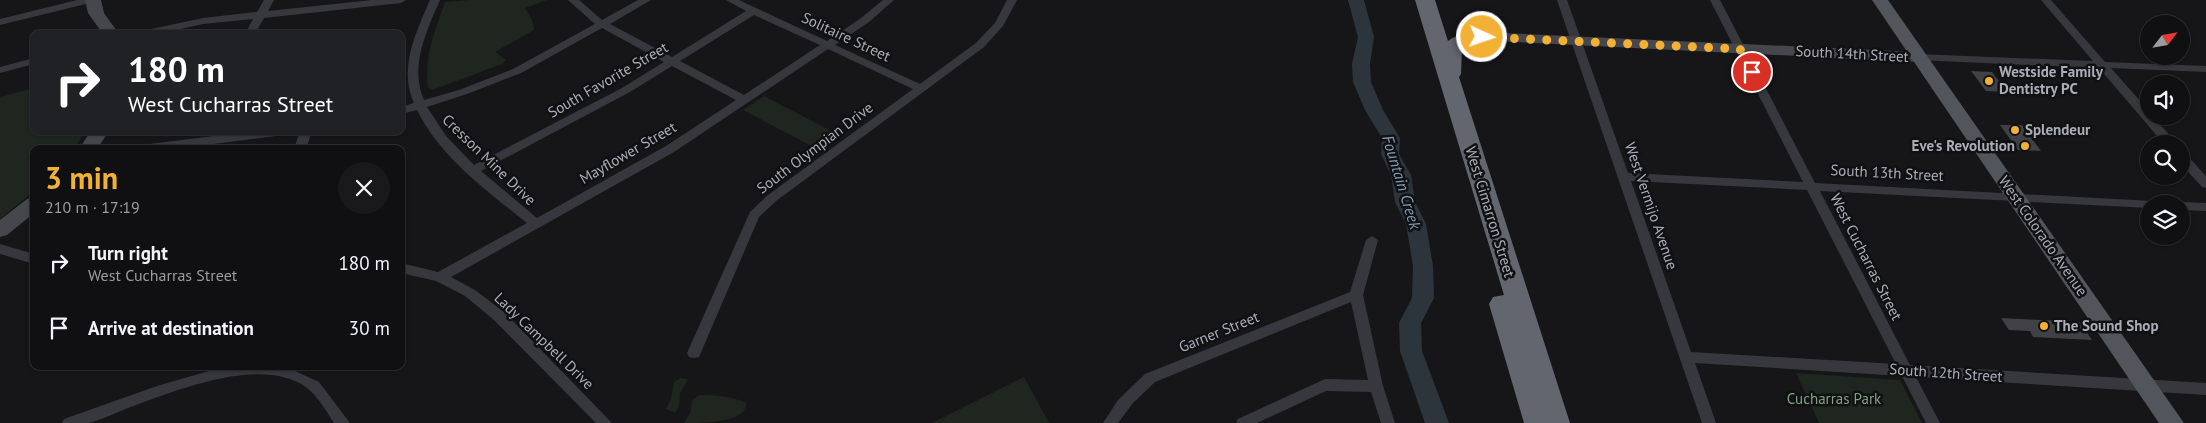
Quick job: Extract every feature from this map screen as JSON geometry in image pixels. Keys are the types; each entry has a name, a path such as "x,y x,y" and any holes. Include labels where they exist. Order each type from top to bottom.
{"highway":[{"name":"West Cimarron Street","path":"1413,0 1538,423"},
{"name":"West Cimarron Street","path":"1427,0 1556,423"},
{"path":"1427,0 1437,17 1447,26 1482,37"},
{"path":"1454,93 1449,61 1451,49 1463,41 1482,37"}],"main road":[{"name":"West Colorado Avenue","path":"1880,0 1917,57 2017,197 2172,423"}],"street":[{"path":"0,22 91,0 96,13 108,30"},
{"path":"252,30 269,0"},
{"path":"158,30 177,25 262,14 401,0"},
{"name":"Cresson Mine Drive","path":"435,0 418,43 414,61 414,90 420,106 439,137 536,224"},
{"path":"574,0 603,24 745,100"},
{"path":"405,111 517,71 646,0"},
{"name":"Solitaire Street","path":"731,0 922,89"},
{"name":"Mayflower Street","path":"440,277 670,149 875,14 889,0"},
{"name":"South Olympian Drive","path":"694,353 754,215 772,198 980,45 999,24 1012,0"},
{"name":"West Vermijo Avenue","path":"1562,0 1709,423"},
{"name":"West Cucharras Street","path":"1715,0 1933,423"},
{"path":"2046,0 2163,135"},
{"name":"South Favorite Street","path":"474,170 584,113 753,11"},
{"name":"South 14th Street","path":"1482,37 2206,70"},
{"path":"0,70 30,62"},
{"path":"160,145 195,137 225,135"},
{"path":"2190,166 2206,184"},
{"name":"South 13th Street","path":"1624,177 2140,204"},
{"path":"2190,206 2206,207"},
{"path":"0,230 30,207"},
{"path":"1372,240 1356,295 1376,386 1388,423"},
{"path":"0,249 30,259"},
{"name":"Lady Campbell Drive","path":"405,269 440,277 470,293 499,316 605,423"},
{"name":"Garner Street","path":"1110,423 1119,406 1131,393 1150,378 1356,295"},
{"name":"South 12th Street","path":"1686,357 2206,389"},
{"path":"69,423 195,379 240,370"},
{"path":"260,370 294,374 311,383 343,423"},
{"path":"1243,423 1325,385 1376,386"}],"green space":[{"path":"469,0 547,0 525,8 533,22 534,30 495,52 506,60 502,64 432,90 428,87 427,76 429,54 445,2"},
{"path":"30,89 30,135 83,135 76,145 30,145 30,194 0,219 0,97"},
{"path":"764,96 841,136 821,151 743,110"},
{"name":"Cucharras Park","path":"1796,373 1900,380 1922,423 1819,423"},
{"path":"1024,377 1049,423 932,423"},
{"path":"680,378 688,379 680,393 679,406 675,413 666,409 671,399 674,382"},
{"path":"700,395 723,396 741,401 746,403 745,410 740,415 732,418 701,423 684,423 691,411 692,400"}],"building":[{"name":"Westside Family Dentistry PC","path":"1971,71 1992,72 2007,92 1986,91"},
{"path":"2000,125 2022,125 2041,151 2018,150"},
{"name":"The Sound Shop","path":"2001,318 2080,322 2092,340 2033,337 2030,331 2009,330"}],"waterway":[{"name":"Fountain Creek","path":"1356,0 1366,37 1361,64 1362,82 1374,110 1391,138 1390,154 1401,175 1405,202 1416,224 1423,266 1423,298 1410,323 1411,351 1437,423"}],"place":[{"name":"Westside Family Dentistry PC","path":"1989,81"},
{"name":"Splendeur","path":"2015,130"},
{"name":"Eve's Revolution","path":"2025,146"},
{"name":"The Sound Shop","path":"2044,326"}],"route":[{"path":"1482,37 1740,49 1752,72"}]}
